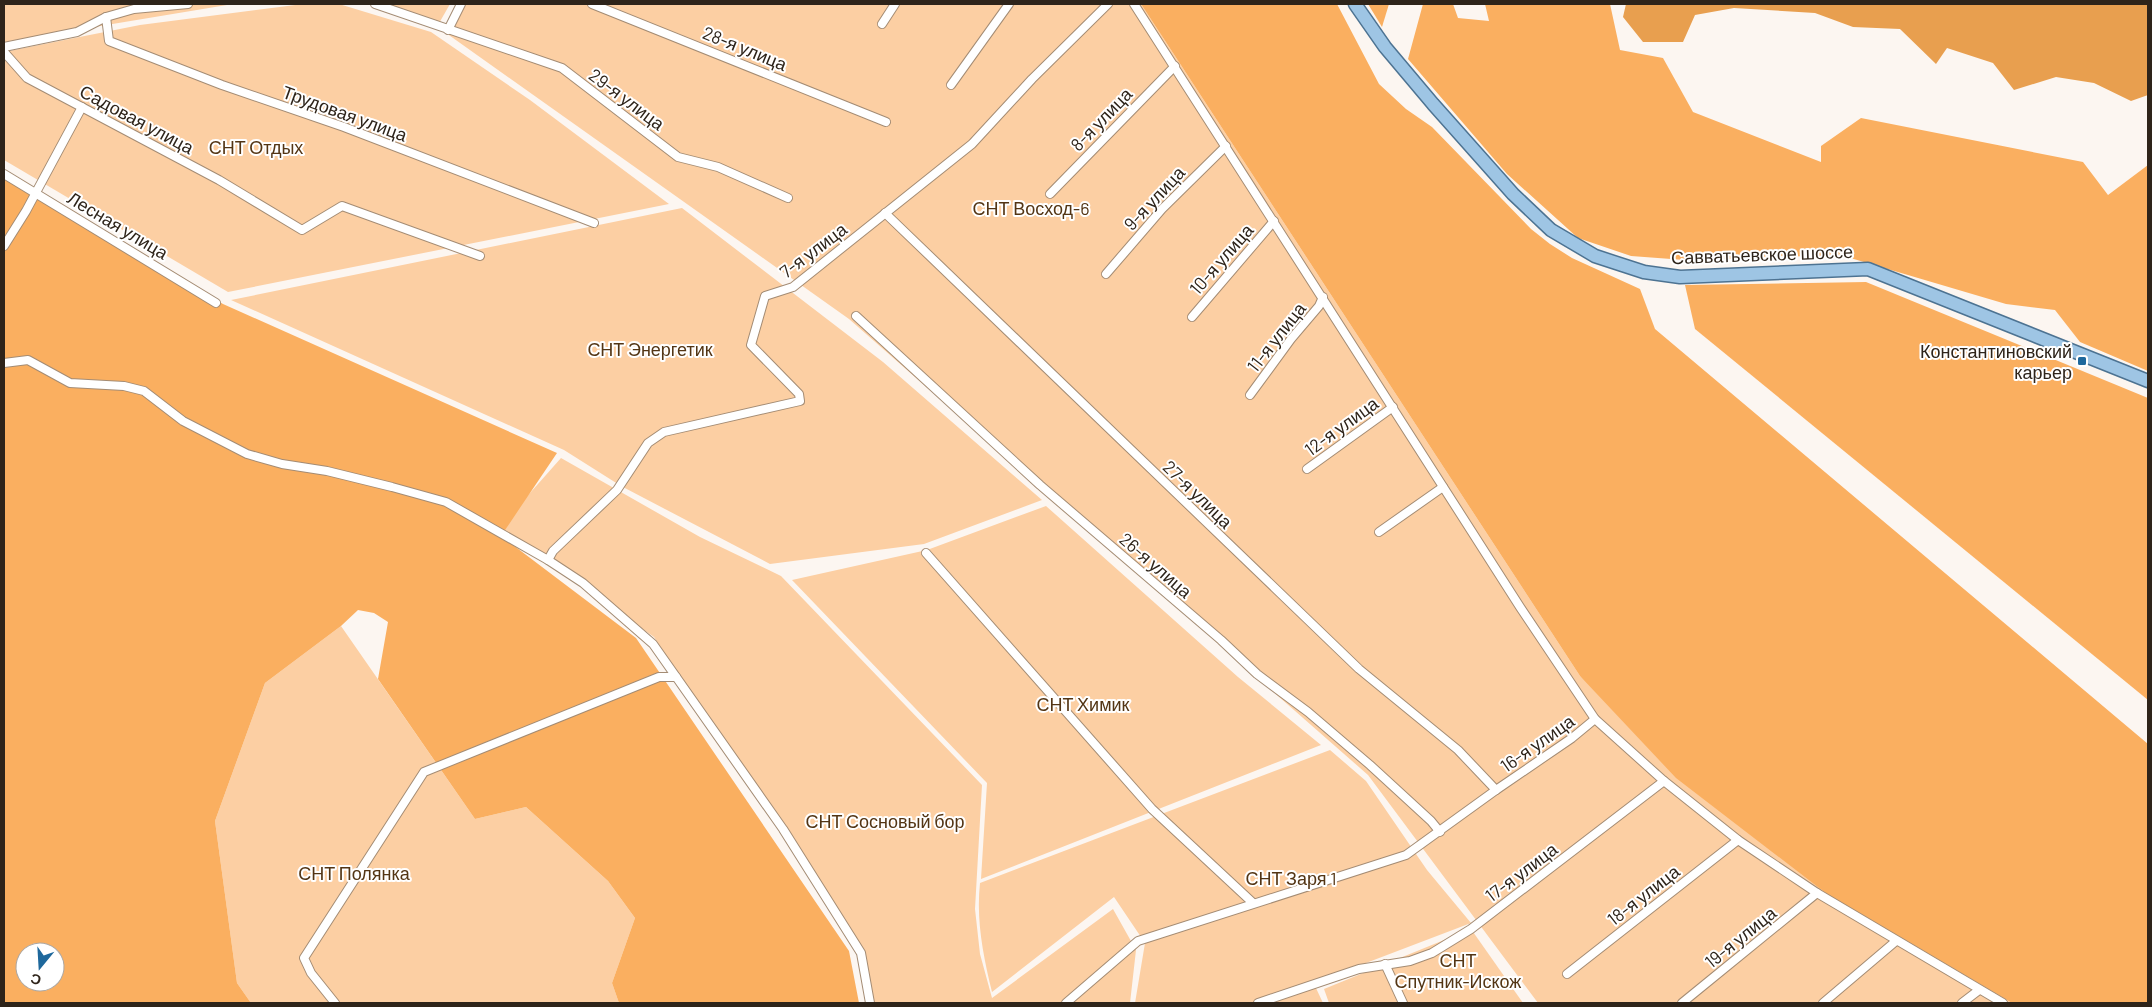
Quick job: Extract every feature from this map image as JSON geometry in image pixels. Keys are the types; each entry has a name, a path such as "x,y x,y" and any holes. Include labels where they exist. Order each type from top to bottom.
{"main road":[{"name":"Савватьевское шоссе","path":"1354,4 1432,104 1523,204 1551,230 1595,256 1644,272 1680,277 1868,269 2148,381"}],"street":[{"path":"4,47 76,32 106,17 134,9 188,4"},
{"name":"29-я улица","path":"375,4 562,68 678,157 718,168 788,198"},
{"path":"447,29 461,4"},
{"name":"28-я улица","path":"592,4 886,122"},
{"path":"882,24 895,4"},
{"path":"951,85 1010,4"},
{"name":"7-я улица","path":"548,560 553,551 617,490 648,443 664,432 800,401 799,394 751,344 765,296 794,287 972,144 1032,79 1108,4"},
{"path":"1134,4 1520,607 1595,719 1664,781 1738,840 1818,893 1896,941 2003,1003"},
{"name":"Трудовая улица","path":"106,17 109,41 222,85 344,127 594,222"},
{"name":"Садовая улица","path":"4,52 27,78 219,180 302,230 342,206 480,256"},
{"name":"8-я улица","path":"1050,194 1175,66"},
{"path":"4,246 82,108"},
{"name":"9-я улица","path":"1106,274 1162,209 1226,146"},
{"name":"Лесная улица","path":"4,174 216,303"},
{"name":"27-я улица","path":"885,213 1359,669 1458,750 1496,790"},
{"name":"10-я улица","path":"1192,316 1274,221"},
{"name":"11-я улица","path":"1250,395 1319,306 1323,297"},
{"name":"26-я улица","path":"856,316 1040,485 1221,640 1257,674 1308,712 1431,821 1440,832"},
{"path":"4,363 28,360 70,383 124,386 144,390 183,421 247,454 282,464 327,471 383,484 446,502 583,582 652,644 783,829 861,953 870,1003"},
{"name":"12-я улица","path":"1307,469 1393,407"},
{"path":"1379,532 1443,486"},
{"path":"926,553 1152,809 1253,903"},
{"path":"335,1003 311,974 304,958 424,772 659,677 676,677"},
{"name":"16-я улица","path":"1066,1003 1138,941 1406,855 1572,738 1595,719"},
{"name":"17-я улица","path":"1258,1003 1359,969 1410,961 1432,953 1471,929 1664,781"},
{"name":"18-я улица","path":"1568,974 1738,840"},
{"name":"19-я улица","path":"1682,1003 1818,893"},
{"path":"1823,1003 1896,941"},
{"path":"1385,964 1403,1003"},
{"path":"1962,1003 1979,990"}],"green space":[{"path":"4,4 233,4 4,42"},
{"name":"СНТ Отдых","path":"303,4 339,4 431,32 530,100 669,204 228,292 4,160 4,52 140,25"},
{"path":"376,4 450,4 438,25"},
{"name":"СНТ Восход-6","path":"465,4 1141,4 1580,676 1827,894 2012,1003 1538,1003 1368,775 849,319 446,33"},
{"name":"СНТ Энергетик","path":"682,208 883,362 1042,500 924,544 770,564 621,486 564,450 231,300"},
{"name":"СНТ Сосновый бор","path":"561,458 700,537 781,576 982,785 975,909 980,954 992,998 1113,909 1136,950 1130,1003 868,1003 860,956 654,637 499,528"},
{"name":"СНТ Химик","path":"1046,506 1238,677 1321,745 981,879 987,783 792,580 927,550"},
{"name":"СНТ Полянка","path":"341,626 475,819 526,807 608,881 635,918 612,983 619,1003 251,1003 237,983 215,821 265,683"},
{"name":"СНТ Заря 1","path":"1330,750 1366,781 1427,870 1471,923 1366,963 1251,1003 1135,1003 1145,943 1114,897 992,992 981,938 980,883"},
{"name":"СНТ Спутник-Искож","path":"1471,929 1523,1003 1329,1003 1324,989"},
{"path":"1315,986 1323,1003 1265,1003"}],"shaded area":[{"path":"1141,4 1337,4 1379,84 1406,109 1432,127 1531,229 1572,258 1640,289 1655,329 2148,744 2148,1003 2012,1003 1827,894 1676,778 1580,676"},
{"path":"1368,4 1389,4 1382,27"},
{"path":"1423,4 1453,4 1458,18 1489,21 1485,4 1610,4 1620,50 1663,58 1693,112 1821,162 1821,146 1861,118 2083,162 2108,195 2148,165 2148,371 2080,342 2055,310 2006,304 1847,257 1777,256 1698,261 1631,256 1578,238 1507,174 1408,59"},
{"path":"1626,4 2148,4 2148,95 2131,101 2094,83 2056,77 2014,90 1993,63 1947,48 1936,64 1900,29 1853,27 1815,13 1734,8 1695,15 1683,42 1643,42 1623,17"},
{"path":"4,170 223,304 557,453 501,536 636,638 849,951 859,1003 619,1003 612,983 635,918 608,881 526,807 475,819 378,679 388,622 374,613 358,610 341,626 265,683 215,821 237,983 251,1003 4,1003"},
{"path":"1866,282 2148,398 2148,700 1695,329 1685,285"}],"place":[{"name":"Константиновский карьер","path":"2082,361"}]}
